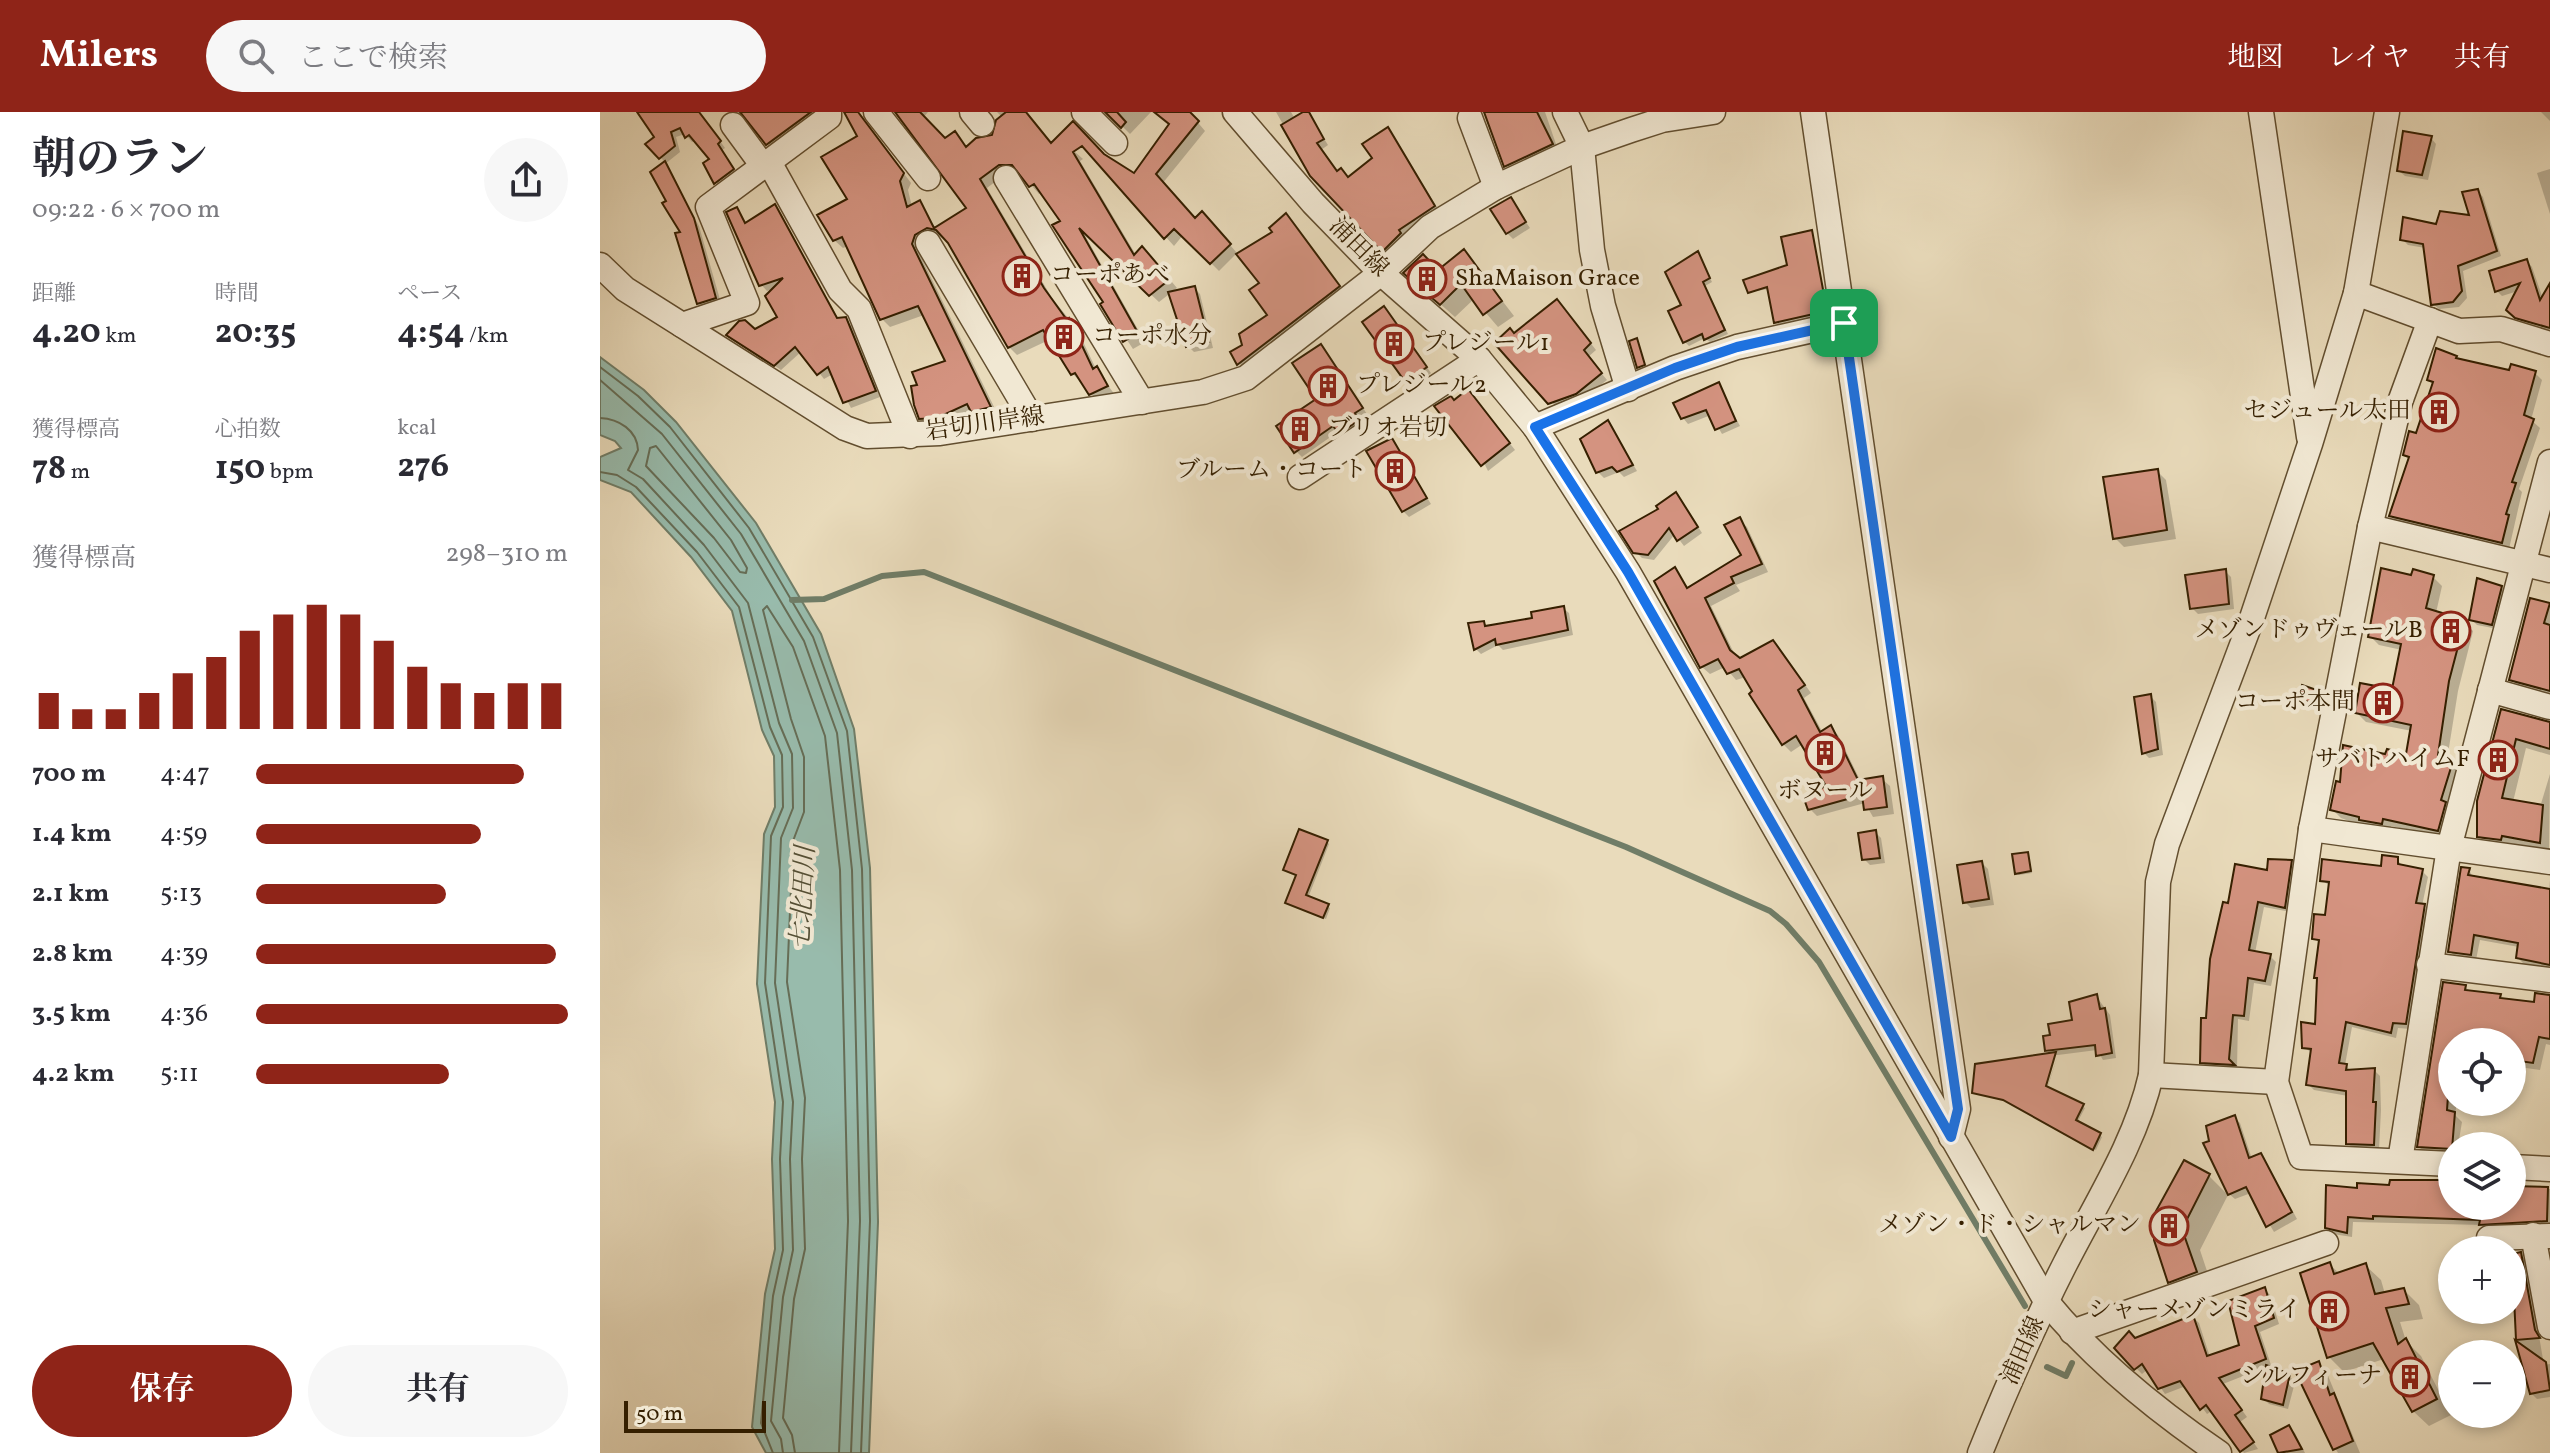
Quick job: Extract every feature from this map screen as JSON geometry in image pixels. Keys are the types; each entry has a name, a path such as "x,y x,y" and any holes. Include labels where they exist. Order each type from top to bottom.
{"street":[{"path":"682,325 747,303 708,207 829,117 829,112"},
{"path":"876,112 928,178"},
{"path":"1084,112 1115,143"},
{"name":"浦田線","path":"1235,112 1313,203 1381,273 1479,359 1535,427 1642,596 2046,1301 1980,1453"},
{"path":"1565,112 1582,147 1592,250 1603,306 1628,389"},
{"name":"岩切川岸線","path":"600,265 625,289 845,428 867,436 910,436 1203,392 1246,378 1381,273 1430,227 1496,187 1582,147 1662,120 1713,112"},
{"path":"1813,112 1958,1109 1951,1137"},
{"path":"2261,112 2310,444"},
{"path":"2219,1453 2170,1420 2072,1332 2046,1301 2131,1136 2151,1075 2158,882 2167,844 2251,621 2356,293 2387,112"},
{"path":"1470,118 1496,187"},
{"path":"733,125 766,164 840,290 859,309 910,436"},
{"path":"1006,178 1142,402"},
{"path":"928,243 1032,419"},
{"path":"2356,293 2459,331 2501,329 2550,344"},
{"path":"2430,320 2400,402 2370,527 2311,829 2276,1082 2301,1157 2438,1163"},
{"path":"1535,427 1737,347 1844,323"},
{"path":"1300,477 1479,359"},
{"path":"2400,1161 2449,848 2550,462"},
{"path":"2370,527 2550,570"},
{"path":"2490,690 2550,707"},
{"path":"2311,829 2550,862"},
{"path":"2429,965 2550,980"},
{"path":"2151,1075 2276,1082"},
{"path":"2526,1168 2550,1169"},
{"path":"2541,1235 2550,1327"},
{"path":"2072,1332 2326,1243"}],"water":[{"name":"七北田川","path":"600,357 644,390 676,422 756,523 821,634 854,729 870,868 878,1222 869,1453 766,1453 752,1427 765,1294 775,1249 772,1159 775,1102 757,984 764,834 775,807 774,756 762,730 732,611 691,557 631,492 600,480 600,457 621,448 615,441 600,435"}],"building":[{"path":"637,112 699,112 721,141 718,144 734,169 714,184 703,163 709,159 689,135 685,138 680,128 671,132 675,146 659,159 645,144 654,137"},
{"path":"740,112 811,112 766,145"},
{"path":"844,112 858,112 904,173 900,181 907,207 920,200 934,228 966,208 895,112 920,112 945,138 955,131 966,147 976,138 992,135 996,120 1006,112 1026,112 1051,143 1073,121 1104,154 1134,173 1169,124 1154,112 1190,112 1199,121 1156,174 1195,218 1202,211 1231,244 1210,264 1174,229 1164,239 1082,146 1073,152 1134,255 1142,246 1170,279 1149,296 1079,228 1138,333 1123,342 1100,304 1103,302 1052,225 1060,221 1034,184 1029,187 1012,165 999,165 980,179 1044,288 1067,320 1069,318 1093,369 1097,366 1108,386 1089,395 1075,373 1071,375 1043,330 1008,348 948,243 936,230 927,228 915,235 912,244 991,407 971,412 967,404 937,418 919,419 911,386 917,385 912,372 945,361 918,306 880,320 842,237 833,241 817,215 847,199 821,157 857,136"},
{"path":"1105,112 1117,112 1126,122 1121,128"},
{"path":"1303,112 1309,112 1324,139 1317,143 1337,171 1341,168 1348,177 1372,158 1362,144 1388,127 1435,206 1399,230 1401,233 1382,252 1310,176 1281,125"},
{"path":"1484,112 1537,112 1553,144 1504,167"},
{"path":"2403,131 2432,136 2422,175 2397,171"},
{"path":"665,161 694,218 716,298 697,304 675,233 680,232 662,203 666,201 650,172"},
{"path":"2478,189 2497,251 2458,266 2462,291 2453,302 2431,305 2423,244 2400,240 2403,217 2436,224 2440,211 2469,215 2462,192"},
{"path":"1511,197 1526,222 1506,234 1490,209"},
{"path":"775,204 837,318 846,317 876,391 843,403 828,367 817,375 795,347 774,366 726,335 739,321 745,320 755,329 777,317 765,296 783,278 759,286 726,212 737,207 745,223"},
{"path":"1286,213 1340,286 1237,365 1230,352 1242,345 1239,334 1267,315 1249,290 1259,283 1236,254 1272,232 1269,228"},
{"path":"1812,230 1827,311 1774,323 1767,287 1748,293 1743,280 1787,265 1781,237"},
{"path":"1464,249 1502,301 1483,315 1461,284 1440,305 1403,273 1423,254 1438,270"},
{"path":"1698,251 1710,278 1703,282 1725,330 1704,340 1702,334 1683,343 1668,311 1681,305 1665,272"},
{"path":"2527,259 2540,300 2550,283 2550,328 2515,318 2506,310 2520,283 2495,292 2489,271"},
{"path":"1195,286 1209,342 1186,347 1168,292"},
{"path":"1557,299 1591,343 1584,350 1602,373 1576,394 1548,404 1494,343 1510,328 1514,333"},
{"name":"プレジール1","path":"1384,306 1427,367 1419,373 1422,378 1409,387 1362,322"},
{"path":"1637,338 1645,365 1637,368 1629,341"},
{"name":"プレジール2","path":"1321,344 1363,408 1355,413 1359,420 1339,434 1333,426 1294,453 1276,426 1316,399 1292,363"},
{"path":"2436,348 2456,358 2509,370 2511,364 2536,371 2524,415 2534,419 2512,482 2516,483 2506,514 2509,515 2502,543 2389,516 2409,457 2403,455 2409,431 2416,433 2433,382 2427,380"},
{"path":"1719,382 1736,421 1715,430 1706,410 1681,419 1673,403"},
{"path":"1468,389 1510,443 1481,466 1434,406 1451,396 1454,400"},
{"path":"1608,420 1633,465 1617,472 1612,467 1596,473 1580,439"},
{"name":"ブルーム・コート","path":"1392,438 1427,498 1402,512 1366,451"},
{"path":"2158,469 2167,530 2113,539 2103,477"},
{"path":"1676,492 1698,527 1677,541 1669,528 1648,555 1633,553 1619,531 1658,509 1656,506"},
{"path":"1740,517 1762,564 1731,577 1734,583 1705,598 1730,650 1740,658 1773,640 1805,685 1798,690 1820,732 1831,725 1858,780 1883,776 1887,807 1864,810 1862,795 1808,810 1803,796 1826,786 1796,736 1782,745 1749,694 1752,691 1739,669 1727,674 1718,659 1700,668 1654,581 1675,567 1687,588 1741,555 1724,525"},
{"path":"2381,568 2411,575 2413,569 2434,575 2426,608 2465,620 2449,681 2438,755 2453,761 2441,800 2446,802 2438,831 2383,819 2382,824 2359,820 2359,817 2330,810 2336,781 2340,782 2343,745 2385,754 2387,749 2406,754 2411,725 2355,713 2360,683 2392,689 2401,644 2368,637"},
{"path":"2226,569 2229,604 2190,609 2185,575"},
{"path":"2477,578 2502,586 2492,625 2469,620"},
{"path":"2530,598 2550,603 2544,623 2550,625 2550,691 2509,680"},
{"path":"1564,606 1568,630 1496,645 1495,639 1474,650 1468,623 1484,621 1485,626 1532,618 1531,612"},
{"path":"2302,685 2317,690 2312,703 2298,699"},
{"path":"2151,694 2158,749 2142,754 2134,697"},
{"path":"2501,709 2550,722 2550,749 2516,739 2502,798 2543,805 2540,843 2502,836 2501,840 2477,837 2477,801"},
{"path":"1299,829 1328,840 1306,895 1329,904 1323,918 1285,903 1296,875 1283,870"},
{"path":"1876,830 1880,858 1862,860 1858,833"},
{"path":"2028,852 2031,871 2015,874 2012,854"},
{"path":"2382,855 2398,857 2398,864 2423,869 2416,903 2425,904 2406,1024 2393,1023 2391,1033 2346,1022 2339,1063 2347,1064 2346,1070 2375,1068 2373,1102 2376,1102 2374,1145 2346,1144 2346,1091 2306,1085 2311,1049 2302,1048 2301,1022 2315,1024 2317,978 2314,978 2319,940 2312,939 2314,914 2325,915 2329,882 2320,881 2322,859 2381,866"},
{"path":"2268,859 2292,860 2285,908 2258,902 2249,950 2271,954 2265,981 2248,978 2244,1016 2233,1015 2229,1059 2235,1065 2200,1063 2201,1018 2206,1018 2210,959 2223,902 2228,903 2235,864 2267,870"},
{"path":"1982,861 1989,899 1963,903 1957,865"},
{"path":"2461,867 2470,868 2468,875 2550,889 2550,965 2516,958 2518,943 2474,935 2471,955 2448,952"},
{"path":"2443,982 2466,985 2465,990 2501,994 2500,998 2534,1002 2535,993 2550,995 2550,1039 2539,1037 2533,1063 2526,1062 2526,1028 2438,1028 2438,1116 2455,1116 2453,1132 2438,1132 2438,1148 2417,1147"},
{"path":"2097,994 2100,1009 2105,1008 2112,1053 2096,1056 2095,1045 2045,1051 2043,1036 2050,1035 2048,1024 2072,1020 2069,1002"},
{"path":"2056,1052 2046,1086 2084,1104 2076,1120 2101,1133 2093,1150 2003,1100 1972,1093 1975,1064"},
{"path":"2235,1115 2249,1158 2261,1153 2292,1212 2266,1227 2246,1187 2228,1195 2203,1143 2209,1141 2206,1126"},
{"name":"メゾン・ド・シャルマン","path":"2184,1160 2210,1174 2182,1229 2197,1272 2168,1283 2154,1240 2154,1222 2156,1211"},
{"path":"2390,1180 2438,1180 2438,1218 2348,1217 2347,1233 2325,1228 2326,1185 2357,1188 2357,1183 2389,1185"},
{"path":"2526,1186 2548,1187 2547,1221 2479,1225 2480,1220 2526,1220"},
{"path":"2330,1262 2334,1274 2366,1263 2375,1294 2404,1288 2409,1304 2386,1308 2398,1344 2406,1338 2437,1399 2412,1412 2373,1343 2327,1358 2300,1273"},
{"path":"2526,1280 2535,1330 2540,1338 2516,1340 2515,1324 2526,1324"},
{"path":"2265,1287 2274,1318 2255,1326 2266,1359 2219,1378 2242,1410 2235,1415 2254,1442 2240,1452 2206,1405 2200,1410 2180,1381 2158,1389 2142,1364 2134,1370 2114,1348 2129,1331 2135,1338 2193,1315 2207,1356 2239,1345 2228,1301"},
{"path":"2526,1348 2546,1362 2550,1390 2530,1394 2526,1380"},
{"path":"2319,1361 2330,1395 2334,1393 2353,1441 2333,1450 2295,1371"},
{"path":"2266,1365 2290,1374 2283,1405 2261,1399"},
{"path":"2289,1425 2302,1449 2278,1453 2270,1435"}],"waterway":[{"path":"792,600 824,599 882,576 924,572 1626,847 1770,911 1786,924 1819,962 2025,1306"},
{"path":"2047,1367 2066,1376 2072,1363"}],"place":[{"name":"コーポあべ","path":"1022,276"},
{"name":"ShaMaison Grace","path":"1427,279"},
{"name":"コーポ水分","path":"1064,337"},
{"name":"プレジール1","path":"1394,344"},
{"name":"プレジール2","path":"1328,386"},
{"name":"セジュール太田","path":"2439,412"},
{"name":"ブリオ岩切","path":"1300,429"},
{"name":"ブルーム・コート","path":"1395,471"},
{"name":"メゾンドゥヴェールB","path":"2451,631"},
{"name":"コーポ本間","path":"2383,703"},
{"name":"ボヌール","path":"1825,753"},
{"name":"サバトハイムF","path":"2498,760"},
{"name":"メゾン・ド・シャルマン","path":"2169,1226"},
{"name":"シャーメゾンミライ","path":"2329,1311"},
{"name":"シルフィーナ","path":"2410,1377"}],"route":[{"path":"1844,323 1958,1109 1951,1137 1628,572 1535,427 1675,368 1737,347 1844,323"}]}
